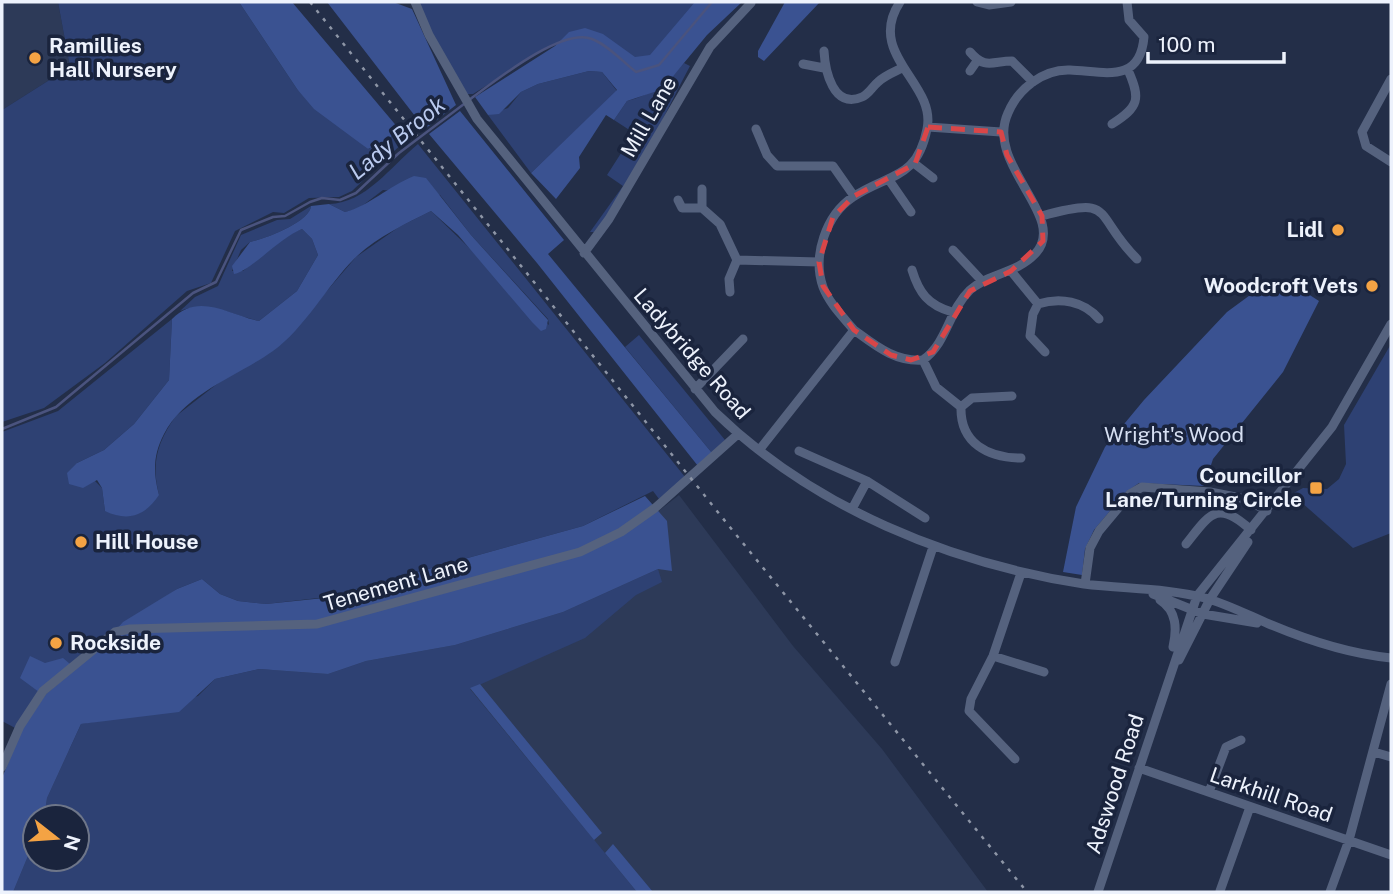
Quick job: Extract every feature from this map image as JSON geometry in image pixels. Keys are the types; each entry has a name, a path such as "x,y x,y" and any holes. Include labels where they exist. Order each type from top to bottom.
{"street":[{"name":"Ladybridge Road","path":"415,2 460,94 477,119 695,389 738,434 852,509 933,547 1021,573 1085,584 1210,599 1272,626"},
{"path":"900,2 893,12 891,45 902,68 924,101 928,127 915,164 854,196 827,228 819,262 823,286 854,330 891,355 911,360 923,360 943,339 952,312 982,281 1011,271 1036,253 1043,241 1042,216 1007,155 1001,132 1008,111 1020,93 1033,82 1068,70 1110,75 1128,70 1143,48 1144,37 1129,20 1127,2"},
{"path":"977,2 989,5 1011,2"},
{"name":"Mill Lane","path":"584,253 610,219 710,47 751,3"},
{"path":"824,51 824,68 830,84 842,96 859,99 880,80 902,68"},
{"path":"970,52 977,61 990,66 1012,61 1033,82"},
{"path":"970,71 977,61"},
{"path":"803,64 824,68"},
{"path":"1112,124 1131,112 1136,100 1137,89 1128,70"},
{"path":"1391,79 1362,132 1366,146 1391,162"},
{"path":"928,127 1001,132"},
{"path":"756,130 767,155 777,166 833,166 854,196"},
{"path":"915,164 933,178"},
{"path":"889,180 911,212"},
{"path":"702,189 702,208"},
{"path":"678,200 682,208 702,208 720,224 737,260 729,279 730,292"},
{"path":"1042,216 1076,206 1086,205 1097,209 1106,216 1123,244 1137,258"},
{"path":"953,250 982,281"},
{"path":"737,260 819,262"},
{"path":"912,270 918,290 927,300 937,308 952,312"},
{"path":"1011,271 1038,304"},
{"path":"1045,352 1030,336 1033,314 1038,304 1052,300 1083,305 1099,319"},
{"path":"1196,596 1332,427 1391,324"},
{"path":"760,449 854,330"},
{"path":"695,389 743,339"},
{"path":"923,360 936,387 961,407"},
{"path":"961,407 972,398 1012,396"},
{"path":"961,407 961,422 974,443 999,458 1021,458"},
{"name":"Tenement Lane","path":"2,766 20,726 43,691 115,632 130,629 317,624 580,552 621,532 655,508 738,434"},
{"path":"799,451 867,481 925,518"},
{"path":"852,509 867,481"},
{"path":"1085,584 1090,548 1098,531 1130,494 1142,487 1210,492 1246,499 1267,511"},
{"name":"Adswood Road","path":"1165,686 1210,599 1275,500"},
{"path":"1186,544 1209,514 1216,512 1227,513 1251,530"},
{"path":"895,662 933,547"},
{"path":"1015,759 969,711 971,699 993,656 1021,573"},
{"name":"Ladybridge Road","path":"1147,591 1203,614 1272,626"},
{"name":"Adswood Road","path":"1147,591 1165,603 1175,621 1176,635 1165,686"},
{"name":"Adswood Road","path":"1098,892 1196,596"},
{"path":"1272,626 1367,656 1391,658"},
{"path":"993,656 1044,672"},
{"path":"1330,892 1349,840 1391,684"},
{"path":"1209,792 1226,747 1241,740"},
{"path":"1374,752 1391,757"},
{"name":"Larkhill Road","path":"1139,768 1391,855"},
{"path":"1220,891 1250,807"}],"highlighted area":[{"path":"928,127 1001,132 1007,155 1042,216 1043,241 1011,271 970,291 933,352 911,360 891,355 854,330 823,286 819,262 833,217 854,196 915,164"}],"shaded area":[{"name":"Ramillies Hall Nursery","path":"2,2 58,2 70,67 2,110"},
{"path":"58,2 239,2 297,89 368,149 390,139 399,129 407,139 352,191 339,197 309,198 284,213 273,212 235,231 211,283 187,291 105,363 44,408 2,422 2,110 70,67"},
{"path":"415,2 711,2 647,71 577,36 551,45 473,94 460,94"},
{"path":"684,63 690,66 634,174 608,215 594,232 590,232 623,186 607,175 634,133 614,120 627,101 658,87"},
{"path":"589,71 602,72 617,91 531,173 488,115 508,108 521,92 538,84"},
{"path":"418,144 685,477 659,499 653,491 583,526 327,597 266,604 238,601 220,594 202,579 177,589 111,635 99,638 39,692 17,729 2,721 2,432 58,411 172,319 169,380 134,424 104,450 77,463 102,488 105,511 159,495 157,454 164,435 176,416 308,313 356,257 399,227 431,211 549,325 548,319 471,235 440,195 383,190 358,209 345,212 329,204 342,202 366,191"},
{"path":"311,206 309,212 295,224 276,234 250,242 241,250 232,271 243,271 284,236 302,229 312,239 318,255 297,291 259,321 210,308 180,311 195,297 218,286 241,235 277,220 290,219"},
{"path":"639,335 725,440 712,453 625,347"},
{"path":"1391,344 1391,533 1353,548 1292,494 1303,488 1327,489 1339,479 1346,464 1344,425"},
{"path":"679,495 793,646 882,749 988,892 2,892 2,777 646,521"},
{"path":"658,569 662,582 636,595 585,638 470,689 637,892 13,892 21,873 91,873 91,803 46,803 81,724 118,718 198,696 215,679 259,669 328,674 366,661 455,645 563,612"}],"green space":[{"path":"239,2 292,2 399,129 390,138 368,149 314,109 297,89"},
{"path":"327,2 393,2 412,9 456,105 425,129"},
{"path":"695,2 742,2 707,35 670,80 657,91 627,101 614,120 606,115 579,157 580,168 556,199 531,173 617,90 602,72 589,71 538,84 521,92 499,114 488,115 475,97 555,46 569,32 585,28 603,34 635,57 650,55"},
{"path":"785,2 820,2 764,61 758,57 758,51"},
{"path":"460,111 564,240 548,254 712,453 698,466 537,263 429,134"},
{"path":"414,176 426,178 471,235 548,320 546,329 541,331 532,322 458,235 431,211 362,251 284,342 259,360 213,386 185,407 173,420 160,442 155,464 159,495 148,508 135,515 113,514 105,511 102,488 97,480 83,488 69,484 67,473 77,463 104,450 134,424 169,380 172,319 182,311 203,306 259,321 297,291 318,255 312,239 302,229 284,239 249,267 234,274 232,266 250,242 276,234 295,224 309,212 311,206 329,204 345,212"},
{"name":"Wright's Wood","path":"1291,283 1319,301 1283,372 1213,459 1204,486 1139,483 1126,492 1094,530 1085,549 1082,575 1063,572 1076,507 1105,447 1144,400 1227,312 1257,290"},
{"path":"645,496 667,521 672,571 658,569 563,612 455,645 366,661 328,674 259,669 215,679 179,712 81,724 46,803 21,803 21,873 13,892 2,892 2,778 22,729 46,694 100,648 123,622 177,589 202,579 220,594 238,601 266,604 324,598 583,526"},
{"path":"30,656 45,663 63,658 70,664 39,692 20,678"},
{"path":"480,684 602,833 594,840 470,688"},
{"path":"613,844 653,892 637,892 605,853"}],"waterway":[{"name":"Lady Brook","path":"469,100 529,58 547,48 579,37 604,45 636,72 659,65 712,2"},
{"name":"Lady Brook","path":"2,429 56,407 193,293 216,282 241,230 273,217 285,216 322,198 340,200 356,193 399,153 464,104"}],"railway":[{"path":"310,2 729,526 1027,892"}],"place":[{"name":"Ramillies Hall Nursery","path":"35,58"},
{"name":"Lidl","path":"1338,230"},
{"name":"Woodcroft Vets","path":"1372,286"},
{"name":"Councillor Lane/Turning Circle","path":"1316,488"},
{"name":"Hill House","path":"81,542"},
{"name":"Rockside","path":"56,643"}]}
